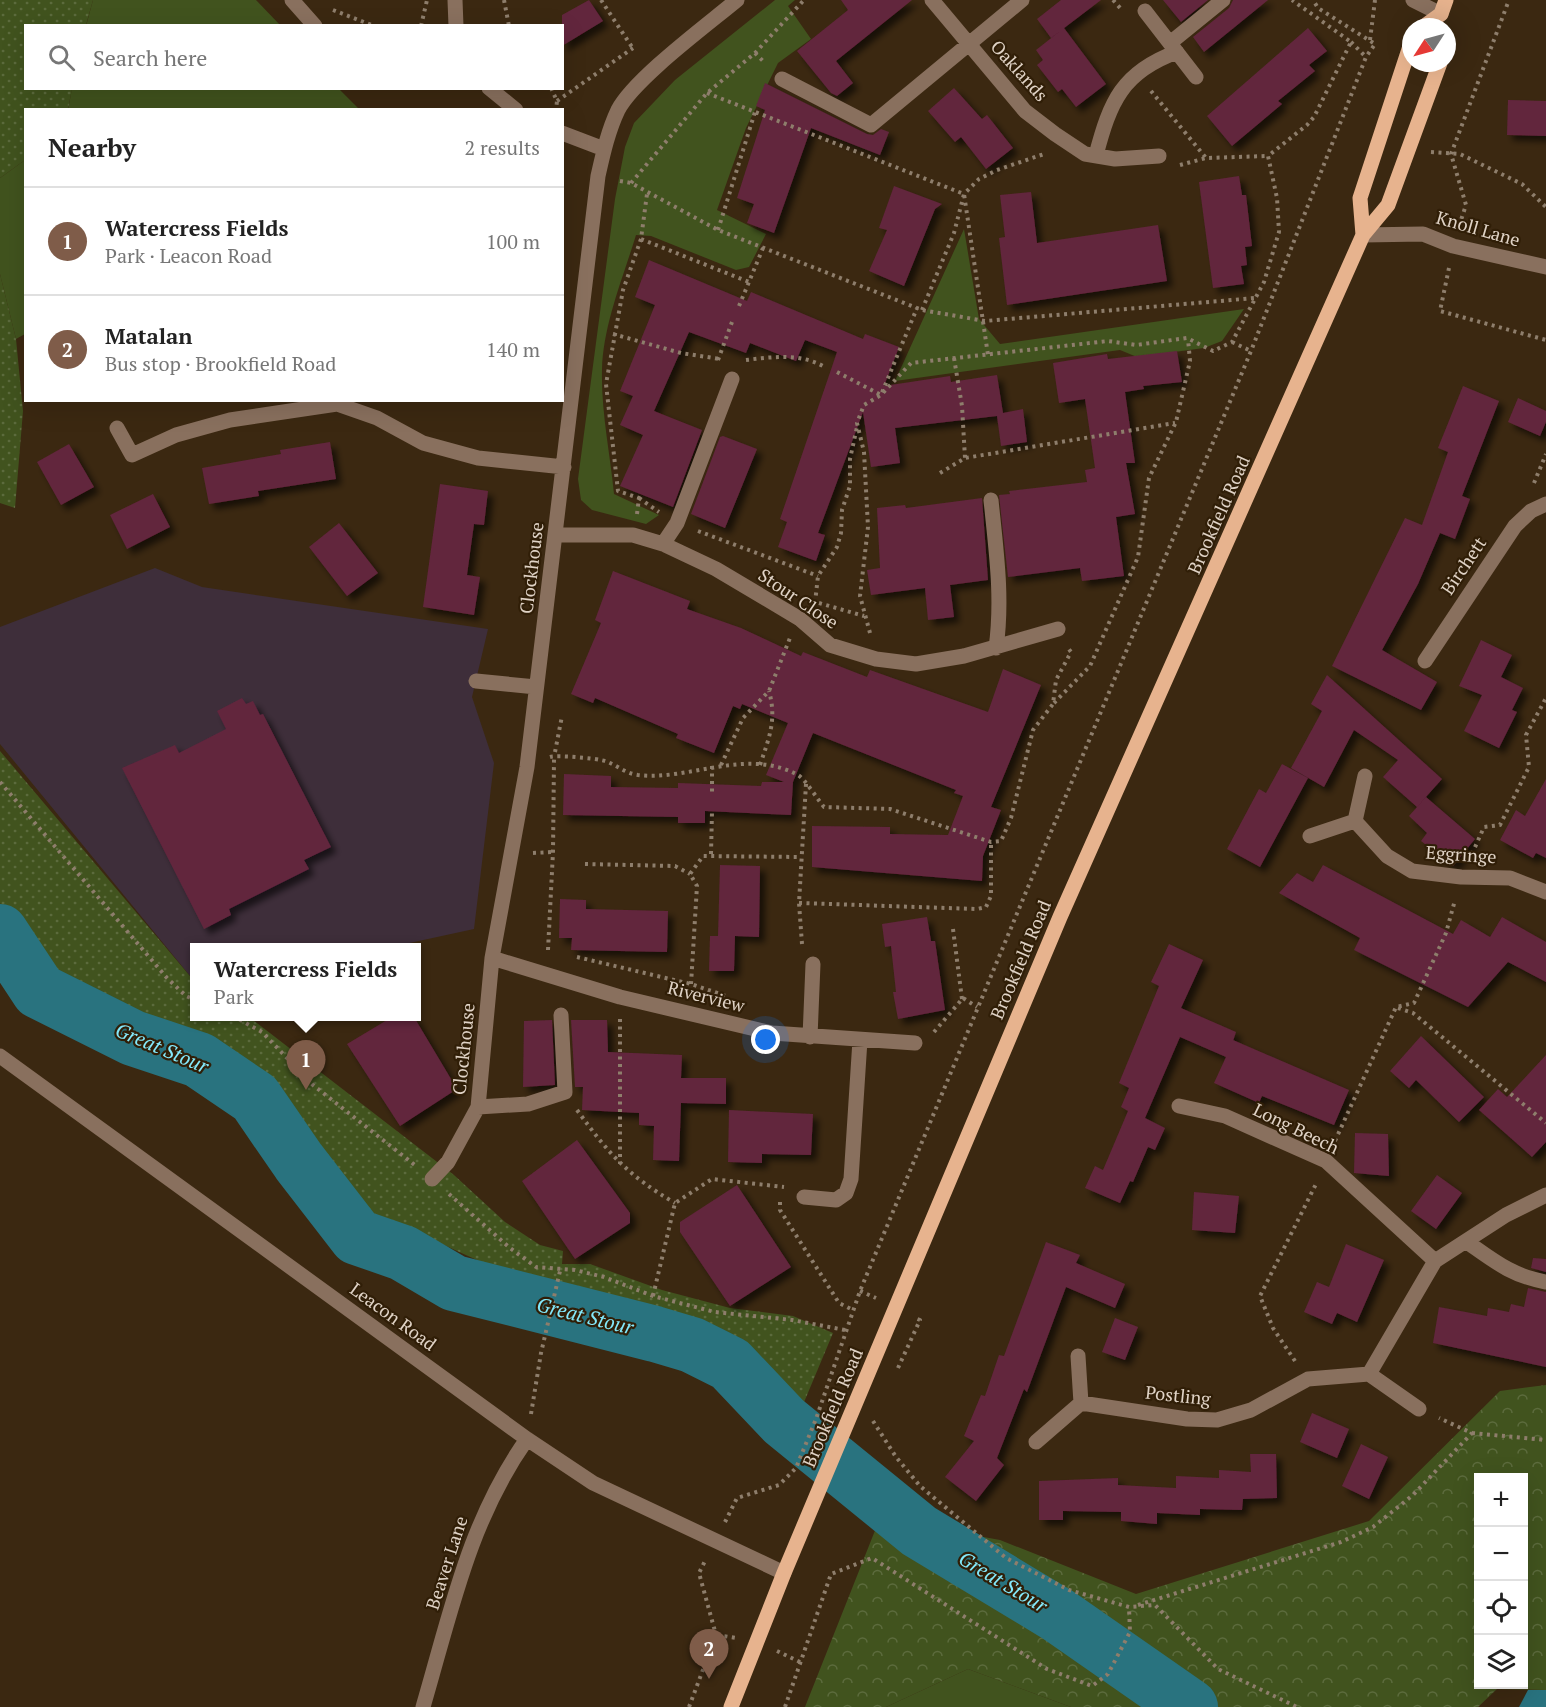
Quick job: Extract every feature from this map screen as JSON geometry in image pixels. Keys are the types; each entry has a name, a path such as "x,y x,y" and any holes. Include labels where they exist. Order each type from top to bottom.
{"main road":[{"name":"Brookfield Road","path":"1363,235 1360,198 1402,70"},
{"name":"Brookfield Road","path":"731,1707 813,1504 1111,799 1240,517 1363,235 1388,205 1437,72"}],"street":[{"path":"292,0 313,24"},
{"path":"455,0 456,24"},
{"name":"Clockhouse","path":"432,1179 448,1162 478,1107 492,958 527,767 557,535 598,176 604,149 619,108 652,72 737,0"},
{"name":"Oaklands","path":"932,0 1025,111 1070,144 1085,154 1114,159 1159,156"},
{"path":"782,79 871,125 1022,0"},
{"path":"1096,156 1105,122 1115,100 1136,72 1173,48 1223,0"},
{"path":"1413,0 1444,14"},
{"path":"1145,12 1196,76"},
{"path":"491,90 514,108"},
{"path":"564,135 604,149"},
{"name":"Knoll Lane","path":"1363,235 1423,234 1453,246 1546,267"},
{"path":"663,544 677,523 732,379"},
{"path":"117,428 132,456 176,435 230,420 338,402 377,418 423,443 478,458 564,467"},
{"path":"991,500 1000,583 1000,616 996,648"},
{"name":"Birchett","path":"1425,661 1515,525 1531,511 1546,504"},
{"name":"Stour Close","path":"557,535 633,535 663,544 716,569 800,619 830,645 876,659 916,664 964,657 1058,629"},
{"path":"476,681 536,687"},
{"path":"1310,836 1355,821 1365,776"},
{"name":"Eggringe","path":"1355,821 1387,856 1412,871 1461,877 1510,878 1546,892"},
{"name":"Riverview","path":"492,958 620,997 772,1033 915,1043"},
{"path":"810,1037 813,964"},
{"path":"478,1107 528,1104 565,1092 561,1015"},
{"path":"799,1192 836,1200 846,1193 851,1179 860,1040"},
{"name":"Leacon Road","path":"0,1056 527,1439 593,1483 784,1574"},
{"name":"Long Beech","path":"1179,1106 1225,1116 1326,1161 1435,1261"},
{"path":"1419,1409 1369,1374 1435,1261 1506,1215 1546,1196"},
{"path":"1467,1242 1501,1266 1523,1278 1546,1282"},
{"path":"1036,1442 1081,1403 1078,1356"},
{"name":"Postling","path":"1081,1403 1187,1419 1218,1420 1251,1410 1308,1378 1369,1374"},
{"name":"Beaver Lane","path":"423,1707 466,1560 485,1508 504,1471 527,1439"}],"path":[{"path":"421,24 427,0"},
{"path":"504,0 509,24"},
{"path":"601,0 652,72"},
{"path":"631,183 707,93 755,53 804,0"},
{"path":"1292,0 1351,42 1366,57"},
{"path":"689,1707 716,1635 699,1573 737,1498 779,1485 796,1468 816,1419 853,1310 1251,351 1366,57 1376,44 1318,8 1313,0"},
{"path":"1370,40 1375,0"},
{"path":"1509,0 1451,154 1466,205 1453,246 1440,311 1546,340"},
{"path":"332,9 369,24"},
{"path":"1159,156 1169,168 1206,158 1268,156 1314,117 1351,42"},
{"path":"557,101 633,48"},
{"path":"1136,72 1206,158"},
{"path":"552,90 557,101 556,108"},
{"path":"707,93 964,194"},
{"path":"718,230 755,112"},
{"path":"881,395 954,233 964,194 979,180 997,170 1070,144"},
{"path":"1451,154 1460,154 1522,184 1546,207"},
{"path":"721,765 742,718 769,691 788,641 800,619 816,603 818,576 839,540 842,510 850,486 850,459 864,405 881,395 911,363 1108,341 1136,345 1187,338 1213,351 1232,342 1264,282 1279,232 1277,198 1268,156"},
{"path":"598,176 631,183 647,194 718,230 920,309 985,321 1256,298"},
{"path":"647,194 640,239 623,290 613,333 606,384 618,491 639,498 677,523 818,576"},
{"path":"964,194 985,321 988,355"},
{"path":"640,239 749,282"},
{"path":"739,306 763,248"},
{"path":"717,359 732,322"},
{"path":"613,333 681,353 727,360"},
{"path":"527,767 554,756 602,760 624,773 641,776 667,775 721,765 760,765 801,776 824,807 890,809 991,842 1001,841 1011,818 1033,730 1053,704 1090,666 1138,557 1149,478 1176,422 1190,362 1187,338"},
{"path":"1232,342 1251,351"},
{"path":"736,360 773,356 810,358 823,366"},
{"path":"954,358 962,406 965,458"},
{"path":"717,359 732,379"},
{"path":"837,372 881,395"},
{"path":"940,473 965,458 1176,422"},
{"path":"858,425 864,452 868,527 866,560 860,596 876,659"},
{"path":"633,535 639,498"},
{"path":"816,603 865,616"},
{"path":"1053,704 1056,680 1071,652 1058,629"},
{"path":"760,765 770,735 774,710 769,691"},
{"path":"1396,1007 1414,1003 1446,933 1461,877 1484,827 1500,825 1529,767 1526,735 1546,698"},
{"path":"548,950 553,852 554,756 562,716"},
{"path":"712,766 712,795"},
{"path":"0,782 167,978 190,998"},
{"path":"806,784 800,903 802,954 813,964"},
{"path":"711,854 712,812"},
{"path":"800,903 977,909 986,907 991,896 991,842"},
{"path":"690,874 703,856 711,854 801,856"},
{"path":"585,864 675,866 690,874 697,886 691,984 695,1013"},
{"path":"915,1043 930,1037 962,1000 953,929"},
{"path":"620,997 620,1164"},
{"path":"962,1000 977,1007"},
{"path":"1396,1007 1413,1013 1546,1123"},
{"path":"1308,1378 1273,1328 1260,1296 1326,1161 1396,1007"},
{"path":"241,1021 262,1032 314,1085 432,1179 528,1262 544,1269 575,1270 604,1277 653,1296 715,1312 792,1320 845,1330"},
{"path":"565,1092 609,1154 644,1185 675,1203"},
{"path":"653,1296 675,1203 712,1179 781,1186 799,1192"},
{"path":"781,1186 780,1210 839,1303 853,1310"},
{"path":"527,1439 541,1353 560,1271"},
{"path":"1419,1409 1473,1433 1546,1440"},
{"path":"873,1423 920,1486 1006,1558 1069,1590 1129,1607 1155,1605 1218,1669 1297,1707"},
{"path":"1129,1607 1341,1542 1374,1527 1413,1495 1473,1433"},
{"path":"785,1707 831,1574 872,1558 1047,1669 1092,1686 1108,1674 1130,1632 1129,1607"}],"shaded area":[{"path":"155,568 202,587 488,629 472,697 494,763 474,929 409,943 190,943 190,976 0,744 0,627"}],"green space":[{"path":"0,0 93,0 86,24 24,24 24,90 72,90 68,108 24,108 24,161 0,178"},
{"path":"93,0 256,0 279,24 87,24"},
{"path":"775,0 795,0 788,6 811,39 778,63 746,128 717,210 766,234 749,267 736,270 651,236 636,235 614,302 606,336 602,370 603,401 614,494 659,515 646,524 592,510 581,500 578,479 615,199 625,147 634,123 675,80"},
{"path":"72,90 340,90 358,108 68,108"},
{"path":"24,161 24,335 16,339 0,274 0,178"},
{"path":"964,229 979,319 1000,344 1244,309 1222,341 1204,348 1137,357 1120,350 895,381"},
{"path":"0,274 16,339 23,411 15,508 0,503"},
{"path":"0,751 190,976 190,1021 254,1021 454,1175 505,1222 540,1245 563,1251 562,1264 590,1264 662,1290 730,1308 793,1316 833,1333 802,1407 779,1377 754,1355 725,1340 695,1330 564,1297 413,1231 388,1233 371,1228 356,1212 314,1142 253,1074 200,1040 105,1012 71,995 37,968 17,940 0,903"},
{"path":"1546,1385 1546,1690 1497,1689 1478,1707 1071,1707 968,1669 886,1707 805,1707 880,1518 1000,1540 1136,1594 1369,1521 1500,1391"},
{"path":"968,1669 1071,1707 886,1707"}],"water":[{"path":"1528,1690 1546,1690 1546,1707 1519,1707"}],"building":[{"path":"589,0 603,21 564,45 562,15"},
{"path":"841,0 912,0 836,61 853,83 837,96 831,93 797,51 848,10"},
{"path":"1061,0 1101,0 1051,38 1037,19"},
{"path":"1163,0 1208,0 1181,22"},
{"path":"1233,0 1268,0 1204,52 1193,37 1229,8"},
{"path":"1064,28 1106,84 1076,107 1062,89 1058,92 1037,65 1043,60 1036,50"},
{"path":"1308,28 1327,51 1309,65 1315,71 1278,101 1282,104 1232,146 1207,116"},
{"path":"765,83 867,134 873,135 881,129 889,132 880,155 811,128 774,233 747,223 754,204 737,198 765,110 756,106"},
{"path":"954,88 982,119 987,115 1013,148 986,169 961,137 955,142 928,111"},
{"path":"1508,100 1546,101 1546,136 1507,135"},
{"path":"1239,176 1242,195 1246,195 1252,246 1245,247 1247,265 1241,266 1244,284 1213,288 1199,182"},
{"path":"894,186 942,204 935,209 904,286 869,271 887,230 879,228"},
{"path":"1031,192 1037,243 1158,225 1167,281 1007,305 999,238 1005,237 1000,195"},
{"path":"649,260 747,301 751,292 863,339 865,334 899,347 884,386 950,376 951,382 997,375 1003,413 1023,409 1027,442 1001,446 997,416 895,428 900,463 871,467 863,412 818,533 825,535 816,561 778,547 787,522 780,519 837,352 805,340 796,361 750,343 746,353 689,332 654,411 702,430 673,507 620,486 643,435 620,425 633,396 620,391 655,305 635,297"},
{"path":"1177,351 1182,382 1143,386 1144,389 1125,392 1135,463 1126,463 1135,514 1116,517 1124,576 1082,581 1080,568 1008,577 999,495 1010,494 1009,491 1087,482 1085,470 1095,468 1085,399 1059,403 1053,363 1107,354 1108,359"},
{"path":"1463,386 1499,401 1462,496 1470,499 1455,539 1440,533 1418,584 1382,650 1437,682 1421,710 1332,666 1405,518 1422,525 1448,452 1438,448"},
{"path":"1518,398 1546,411 1546,422 1540,436 1508,422"},
{"path":"723,436 757,449 725,528 691,514 720,437"},
{"path":"330,442 336,479 258,491 259,496 209,504 202,468 281,454 280,450"},
{"path":"69,444 94,487 61,505 37,462"},
{"path":"440,484 488,491 484,525 474,524 467,575 480,577 474,615 423,607"},
{"path":"153,494 170,527 127,549 110,515"},
{"path":"982,498 988,580 950,585 954,617 928,620 925,588 871,595 867,570 880,568 877,508 905,505 906,508"},
{"path":"339,523 378,573 347,596 309,547"},
{"path":"613,571 690,601 687,609 741,628 801,656 803,652 867,677 870,670 988,712 1003,669 1041,685 991,807 1001,810 983,856 982,881 812,867 812,826 890,827 890,834 948,835 963,796 954,793 956,790 813,733 793,782 791,815 705,811 705,823 678,823 678,817 563,815 564,774 611,776 611,787 678,788 678,783 761,786 762,782 784,782 766,775 788,723 742,704 740,709 733,706 714,753 676,738 678,734 595,698 593,703 571,694 601,623 595,620"},
{"path":"1481,640 1512,655 1501,677 1523,688 1512,710 1517,712 1499,748 1464,731 1482,695 1459,686"},
{"path":"1327,675 1442,779 1417,807 1383,777 1398,760 1354,730 1324,787 1291,768 1322,711 1311,704"},
{"path":"242,698 246,704 253,701 260,715 263,714 331,847 304,860 309,869 229,909 231,915 204,929 122,768 175,745 179,753 226,729 217,711"},
{"path":"1282,764 1308,778 1260,867 1227,849 1259,789 1266,793"},
{"path":"1546,779 1546,858 1536,853 1533,858 1500,840 1516,810 1525,816"},
{"path":"1426,797 1475,839 1453,866 1421,841 1427,833 1409,816"},
{"path":"720,865 760,866 759,937 735,936 734,971 709,971 710,936 718,936"},
{"path":"1323,865 1453,934 1461,920 1490,937 1502,917 1546,942 1546,982 1508,962 1468,1007 1354,950 1360,938 1279,893 1297,873 1313,882"},
{"path":"560,899 586,900 586,909 668,911 667,952 571,950 572,938 559,938"},
{"path":"927,917 931,941 935,941 945,1010 898,1019 893,992 896,992 891,946 885,947 882,924"},
{"path":"1169,944 1203,960 1181,1008 1236,1032 1233,1040 1349,1090 1334,1125 1262,1096 1259,1103 1214,1083 1226,1057 1180,1037 1145,1118 1165,1128 1155,1150 1148,1147 1133,1182 1130,1181 1120,1203 1085,1188 1095,1166 1103,1170 1128,1111 1121,1107 1129,1088 1119,1083 1159,986 1151,982"},
{"path":"552,1020 555,1085 523,1087 524,1021"},
{"path":"571,1020 607,1020 608,1052 682,1055 681,1078 726,1078 726,1104 681,1103 679,1161 653,1160 654,1126 639,1125 639,1113 582,1110 583,1087 575,1087"},
{"path":"385,1021 416,1021 457,1089 400,1126 347,1044"},
{"path":"1421,1036 1484,1097 1459,1122 1416,1080 1409,1088 1390,1071"},
{"path":"1546,1055 1546,1142 1532,1157 1479,1110 1498,1089 1507,1097"},
{"path":"729,1110 813,1114 811,1155 762,1154 762,1163 728,1162"},
{"path":"1355,1133 1388,1134 1389,1176 1354,1173"},
{"path":"577,1140 630,1213 630,1223 575,1259 522,1181"},
{"path":"1437,1175 1462,1193 1436,1229 1411,1211"},
{"path":"737,1185 791,1267 730,1306 680,1232 680,1222"},
{"path":"1194,1192 1239,1196 1235,1233 1192,1230"},
{"path":"1046,1242 1080,1255 1076,1263 1125,1284 1115,1308 1066,1287 1027,1392 1024,1389 997,1458 1004,1465 976,1501 945,1477 974,1441 964,1436 981,1395 985,1396 999,1355 1004,1356"},
{"path":"1346,1244 1384,1260 1357,1322 1337,1313 1332,1324 1304,1312 1317,1282 1329,1287"},
{"path":"1533,1258 1546,1259 1546,1272 1531,1268"},
{"path":"1528,1288 1546,1292 1546,1367 1433,1343 1439,1307 1487,1316 1488,1308 1509,1312 1511,1304 1524,1307"},
{"path":"1115,1318 1138,1327 1125,1360 1102,1352"},
{"path":"1312,1413 1349,1429 1337,1458 1300,1442"},
{"path":"1361,1444 1388,1457 1369,1499 1342,1486"},
{"path":"1250,1454 1276,1454 1277,1498 1243,1499 1242,1510 1200,1509 1200,1515 1157,1513 1157,1524 1121,1521 1121,1512 1063,1511 1063,1520 1039,1520 1039,1481 1118,1478 1118,1485 1176,1488 1176,1476 1219,1478 1219,1470 1251,1472"}],"waterway":[{"name":"Great Stour","path":"0,932 39,991 133,1038 199,1060 255,1098 299,1162 357,1237 403,1253 454,1283 655,1334 692,1345 730,1364 784,1421 919,1531 1058,1615 1190,1707"}],"place":[{"name":"Watercress Fields","path":"306,1090"},
{"name":"Matalan","path":"709,1679"}]}
